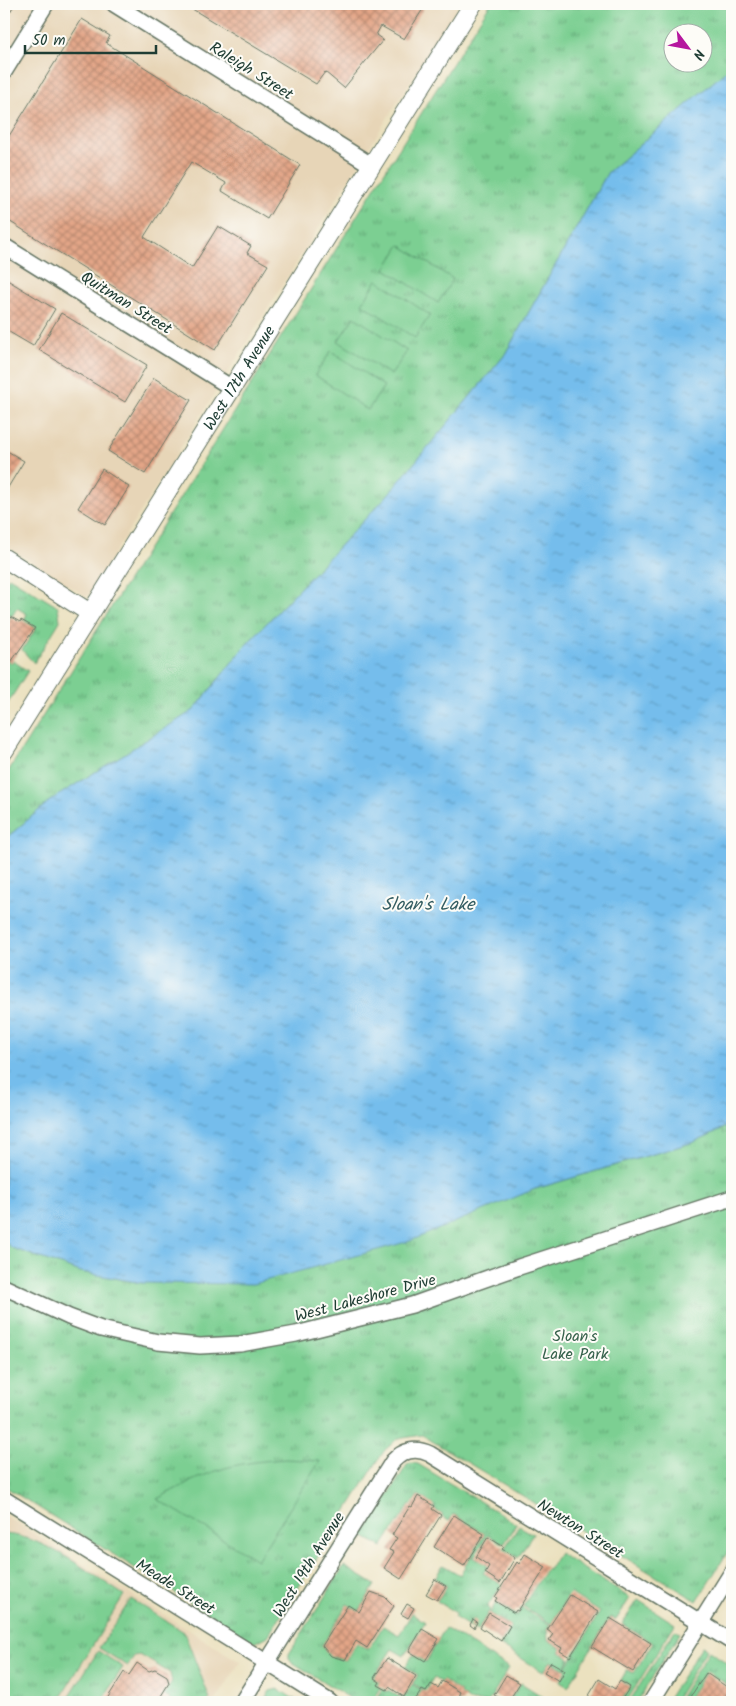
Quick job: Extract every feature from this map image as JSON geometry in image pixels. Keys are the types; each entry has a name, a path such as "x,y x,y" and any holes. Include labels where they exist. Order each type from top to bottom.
{"street":[{"path":"4,72 46,4"},
{"name":"Raleigh Street","path":"114,4 372,165"},
{"name":"West 17th Avenue","path":"4,751 473,4"},
{"name":"Quitman Street","path":"4,246 232,388"},
{"path":"4,558 90,613"},
{"name":"West Lakeshore Drive","path":"4,1287 100,1329 158,1342 200,1346 240,1344 296,1334 412,1305 519,1267 732,1198"},
{"name":"Newton Street","path":"409,1451 422,1451 430,1454 732,1642"},
{"name":"West 19th Avenue","path":"242,1702 393,1461 409,1451"},
{"name":"Meade Street","path":"4,1499 330,1702"},
{"path":"651,1702 732,1572"}],"shaded area":[{"path":"4,4 459,4 87,597 4,545"},
{"path":"4,1515 240,1662 215,1702 4,1702"}],"green space":[{"path":"490,4 732,4 732,66 608,172 504,356 386,497 245,646 194,710 51,800 4,840 4,778"},
{"path":"400,245 453,279 438,303 385,269"},
{"path":"377,280 430,315 415,338 362,304"},
{"path":"354,317 407,351 391,375 338,341"},
{"path":"331,351 384,386 368,410 315,375"},
{"path":"9,577 58,607 60,621 34,663 22,650 36,628 24,620 27,614 17,608 12,616 10,615 4,626 4,585"},
{"path":"4,658 11,663 13,661 28,671 6,706 4,704"},
{"name":"Sloan's Lake Park","path":"732,1124 732,1545 697,1601 422,1435 397,1439 384,1451 268,1636 255,1643 4,1486 4,1241 12,1248 81,1272 142,1283 535,1189 694,1142"},
{"path":"285,1459 320,1461 257,1560 157,1499 193,1480 224,1468"},
{"path":"411,1463 418,1464 517,1524 504,1544 488,1535 474,1557 472,1555 485,1534 453,1514 449,1521 442,1517 443,1515 434,1509 436,1506 418,1495 382,1547 363,1536 407,1465"},
{"path":"519,1526 533,1534 518,1558 504,1549"},
{"path":"4,1534 19,1536 51,1548 124,1595 58,1702 4,1702"},
{"path":"559,1553 630,1598 616,1620 610,1617 568,1687 560,1682 567,1670 565,1669 600,1612 570,1593 551,1624 523,1606"},
{"path":"471,1556 488,1566 483,1573 502,1585 487,1607 490,1610 477,1631 454,1617 456,1613 437,1601 447,1586 435,1578 443,1565 460,1575"},
{"path":"344,1566 375,1585 359,1611 347,1604 322,1646 331,1657 346,1660 357,1643 368,1650 383,1626 399,1635 412,1613 425,1622 404,1656 392,1649 373,1678 379,1682 377,1686 381,1688 372,1702 356,1702 292,1662 289,1658 289,1654"},
{"path":"131,1599 184,1632 210,1699 207,1702 168,1702 170,1699 164,1695 172,1682 170,1673 140,1655 134,1656 128,1666 99,1648"},
{"path":"638,1600 675,1624 626,1702 621,1702 631,1686 621,1680 627,1670 634,1673 653,1643 622,1624"},
{"path":"496,1603 517,1616 522,1608 550,1625 547,1630 548,1640 561,1648 559,1652 570,1658 564,1669 551,1661 543,1672 500,1645 512,1627 490,1613"},
{"path":"445,1628 509,1668 488,1702 472,1702 443,1680 441,1682 434,1677 425,1691 413,1683 418,1675 405,1667 413,1655 426,1662"},
{"path":"675,1630 680,1633 637,1702 629,1702"},
{"path":"702,1646 707,1649 674,1702 666,1702"},
{"path":"98,1651 123,1667 101,1702 66,1702"},
{"path":"709,1651 732,1666 731,1687 706,1671 687,1701 680,1697"},
{"path":"521,1683 551,1702 509,1702"},
{"path":"412,1684 421,1690 415,1702 375,1702 383,1689 403,1699"},
{"path":"278,1689 299,1702 263,1702 270,1691"}],"water":[{"name":"Sloan's Lake","path":"732,66 732,1124 694,1142 535,1189 410,1241 253,1284 142,1283 81,1272 12,1248 4,1241 4,840 51,800 194,710 245,646 386,497 504,356 608,172"}],"building":[{"path":"4,4 15,4 4,21"},
{"path":"184,4 426,4 404,39 381,26 376,35 383,40 344,88 325,72 316,84"},
{"path":"82,19 110,36 106,43 300,165 267,219 222,191 226,183 191,162 144,237 192,268 218,226 251,246 247,253 268,265 215,350 4,218 4,144"},
{"path":"4,278 55,309 33,346 4,329"},
{"path":"61,313 147,365 125,402 39,350"},
{"path":"154,378 191,400 145,474 108,451"},
{"path":"4,449 24,461 4,494"},
{"path":"102,469 129,487 105,525 78,508"},
{"path":"11,617 35,628 11,662 4,657 4,629"},
{"path":"418,1496 434,1506 432,1509 441,1515 401,1579 384,1568 394,1552 389,1550 397,1538 392,1535"},
{"path":"454,1515 484,1534 464,1566 434,1547"},
{"path":"488,1537 504,1547 502,1549 515,1558 500,1583 485,1573 489,1566 476,1557"},
{"path":"525,1554 546,1567 518,1611 516,1610 514,1613 495,1601 497,1598 495,1597 517,1562 519,1564"},
{"path":"435,1579 446,1586 437,1600 426,1594"},
{"path":"371,1592 385,1597 394,1606 367,1648 356,1641 345,1660 331,1656 322,1646 348,1605 359,1612"},
{"path":"570,1595 598,1612 570,1657 560,1651 562,1648 549,1640 553,1634 547,1630"},
{"path":"407,1604 414,1608 408,1618 401,1614"},
{"path":"489,1613 510,1626 501,1641 480,1627"},
{"path":"610,1618 651,1643 633,1672 592,1647"},
{"path":"473,1619 477,1622 474,1628 470,1625"},
{"path":"422,1629 439,1639 425,1661 409,1651"},
{"path":"387,1658 416,1676 404,1697 389,1687 387,1690 378,1685 380,1682 374,1678"},
{"path":"551,1662 565,1670 559,1681 544,1672"},
{"path":"137,1663 149,1671 155,1669 167,1676 169,1683 161,1696 167,1700 165,1702 105,1702 124,1672 129,1675"},
{"path":"706,1673 730,1689 722,1702 687,1702"},
{"path":"506,1675 520,1683 508,1702 494,1695"},
{"path":"599,1679 615,1689 620,1681 630,1687 620,1702 596,1702 588,1697"},
{"path":"442,1681 460,1692 459,1694 465,1698 462,1702 418,1702 415,1700 422,1690 426,1692 431,1684 438,1688"}]}
